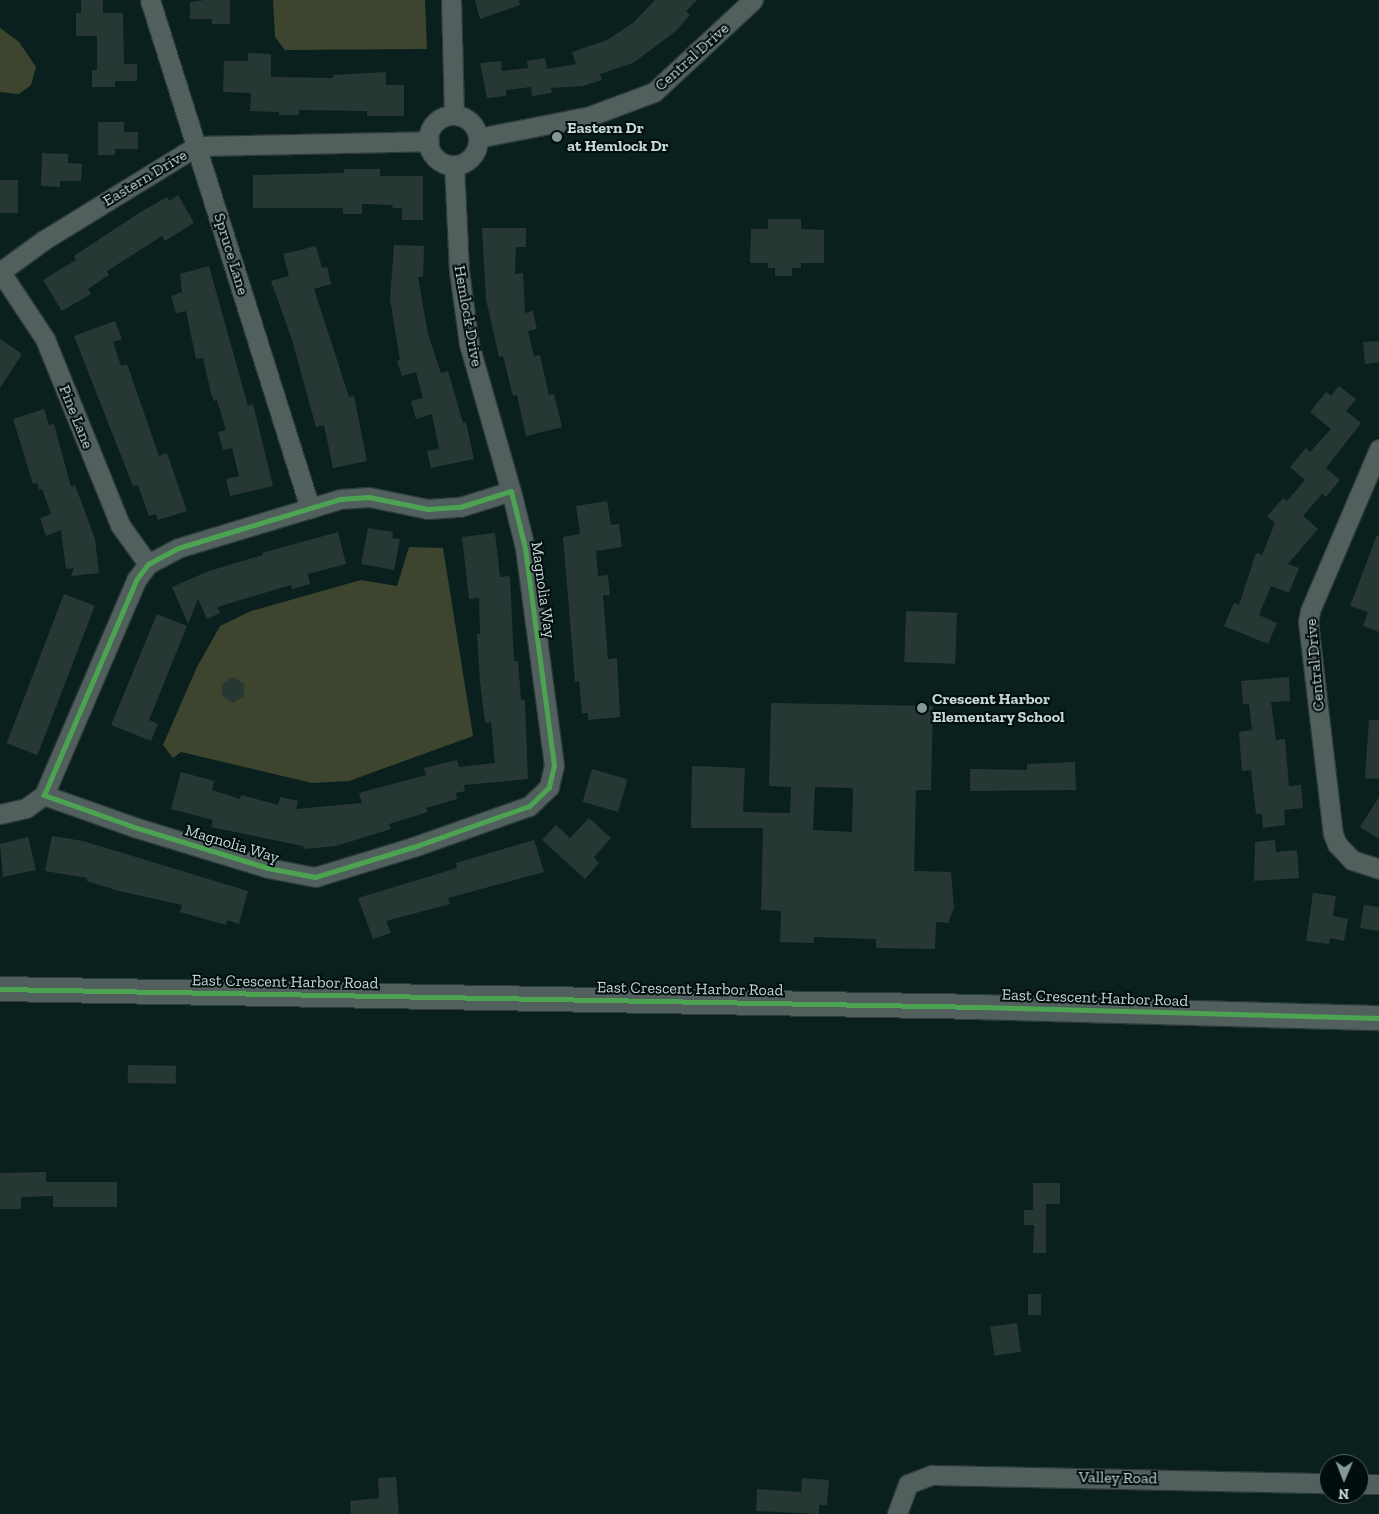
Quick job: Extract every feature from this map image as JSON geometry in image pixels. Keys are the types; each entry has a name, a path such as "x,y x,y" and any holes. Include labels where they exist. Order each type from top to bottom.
{"street":[{"name":"Spruce Lane","path":"150,0 310,508"},
{"path":"451,0 454,116"},
{"name":"Central Drive","path":"478,138 590,116 654,92 753,0"},
{"path":"454,116 468,120 478,138 478,146 469,160 454,165 439,161 429,141 433,126 439,120 454,116"},
{"name":"Eastern Drive","path":"0,271 44,240 197,146 429,141"},
{"name":"Hemlock Drive","path":"454,165 459,271 470,344 511,491"},
{"name":"Pine Lane","path":"0,271 45,340 120,525 148,564"},
{"name":"Central Drive","path":"1379,449 1310,611 1308,622 1333,834 1337,844 1352,860 1379,869"},
{"path":"0,814 26,808 44,795 136,580 148,564 178,548 340,499 369,497 428,509 460,507 511,491"},
{"name":"Magnolia Way","path":"44,795 292,875 315,877 413,847 529,806 549,787 554,765 525,548 511,491"},
{"name":"East Crescent Harbor Road","path":"0,989 972,1007 1379,1018"},
{"name":"Valley Road","path":"897,1514 908,1484 932,1476 1319,1483"}],"green space":[{"path":"273,0 425,0 427,49 285,50 275,37"},
{"path":"0,28 19,42 36,67 31,85 19,94 0,92"},
{"path":"409,547 443,548 473,736 349,781 312,783 181,752 173,758 163,745 197,667 220,626 251,611 361,580 397,586"}],"building":[{"path":"81,0 103,0 103,13 123,13 124,64 137,64 137,81 115,81 115,87 92,87 92,70 97,70 97,36 76,36 76,13 81,13"},
{"path":"230,0 230,24 212,24 212,19 190,19 190,2"},
{"path":"475,0 519,0 520,5 480,19"},
{"path":"655,0 697,0 686,11 690,15 676,31 633,63 600,74 602,80 583,86 551,88 552,93 532,96 531,87 506,90 506,96 487,98 480,63 501,61 502,71 528,68 527,61 545,58 547,69 576,64 572,52 607,40 634,22"},
{"path":"248,53 271,54 271,77 333,78 333,75 386,72 386,85 404,85 404,116 367,116 367,111 299,110 299,115 279,115 279,112 250,111 251,93 223,92 224,61 248,61"},
{"path":"98,122 124,122 124,132 138,132 138,149 115,149 115,155 98,155"},
{"path":"42,153 68,154 68,163 82,164 81,181 60,181 60,187 41,186"},
{"path":"344,169 380,169 380,176 423,176 423,220 402,220 402,208 392,208 393,205 362,204 362,214 343,214 343,208 253,208 253,175 344,173"},
{"path":"0,180 18,180 18,213 0,213"},
{"path":"178,195 194,223 165,241 162,236 107,271 109,275 88,289 91,294 62,311 43,280 76,260 74,256 139,213 167,197 169,201"},
{"path":"768,219 801,219 801,229 824,230 824,263 801,263 801,268 792,268 792,276 775,276 775,268 768,268 768,263 750,263 751,229 768,229"},
{"path":"482,228 526,228 526,247 516,247 515,274 523,273 525,313 533,311 537,329 528,331 534,356 540,355 549,395 554,394 562,427 526,436 517,395 513,396 503,356 499,357 486,299"},
{"path":"394,245 424,246 423,277 418,277 428,334 441,373 448,371 463,423 466,422 474,459 431,468 427,451 439,449 432,414 416,419 411,401 423,398 416,372 402,376 397,361 400,360 390,299"},
{"path":"316,246 322,268 327,267 331,284 314,289 349,397 354,396 367,461 333,468 324,425 316,427 292,340 271,281 289,276 283,254"},
{"path":"209,266 248,406 253,404 273,486 230,496 226,479 239,476 232,448 223,450 218,432 226,430 217,400 214,401 211,393 203,358 196,359 186,311 176,313 171,296 182,292 180,274"},
{"path":"115,321 122,339 113,342 121,366 127,364 159,456 167,453 187,511 158,520 156,514 149,516 138,485 133,486 74,336"},
{"path":"0,339 22,354 0,388"},
{"path":"1379,341 1379,362 1365,364 1363,342"},
{"path":"1339,386 1356,399 1346,411 1361,423 1326,468 1340,480 1326,497 1322,494 1303,516 1318,529 1288,564 1299,568 1289,593 1271,586 1259,615 1277,623 1268,644 1224,626 1234,603 1239,605 1256,553 1262,555 1275,523 1267,516 1283,498 1287,501 1305,480 1290,467 1306,448 1310,452 1331,429 1310,412 1326,392 1331,396"},
{"path":"44,409 49,425 54,424 71,487 75,485 95,539 99,573 71,576 74,568 66,569 61,530 46,536 40,518 51,514 42,489 39,490 37,483 33,484 13,419"},
{"path":"607,501 611,525 619,524 622,547 596,551 598,576 608,575 610,595 603,595 608,659 617,658 620,717 588,720 588,713 582,713 579,681 575,682 563,537 580,534 576,506"},
{"path":"368,528 393,532 392,538 400,539 394,570 361,564"},
{"path":"338,532 346,564 308,574 310,584 292,589 291,585 217,607 220,613 207,619 198,599 188,624 172,587 209,571 263,555 262,553"},
{"path":"495,533 500,577 510,576 514,661 518,661 521,700 525,700 528,779 464,785 465,791 456,793 457,799 426,808 428,812 389,824 391,829 336,846 304,849 303,846 211,827 213,820 171,809 181,772 214,781 212,790 240,799 241,795 278,805 280,797 298,801 296,809 362,803 359,793 426,775 424,768 457,760 459,767 495,763 491,722 485,723 480,682 477,634 480,634 479,598 469,599 462,537"},
{"path":"1377,535 1379,536 1379,632 1363,626 1368,612 1350,606"},
{"path":"64,594 95,606 37,755 7,743"},
{"path":"906,611 957,613 955,664 904,662"},
{"path":"157,614 187,626 149,720 158,724 151,741 111,725"},
{"path":"233,677 244,684 244,696 233,703 222,696 222,684"},
{"path":"1289,677 1290,701 1271,702 1276,740 1285,739 1289,786 1301,785 1303,808 1284,810 1285,825 1263,828 1262,814 1256,814 1251,770 1242,771 1239,732 1252,730 1249,704 1243,704 1241,681"},
{"path":"771,703 933,706 931,790 916,790 914,871 951,872 954,908 948,923 936,922 935,949 876,948 876,939 814,937 814,943 780,942 781,911 761,910 763,828 691,828 692,766 745,768 743,812 790,813 791,787 769,786","holes":["815,787 853,788 852,832 813,830"]},
{"path":"1369,720 1379,720 1379,779 1365,778"},
{"path":"1075,762 1076,790 970,791 970,769 1027,770 1027,764"},
{"path":"592,769 628,779 618,812 583,802"},
{"path":"1379,797 1379,839 1360,827"},
{"path":"589,818 611,838 594,857 599,863 585,879 542,840 556,825 570,838"},
{"path":"52,836 83,841 248,891 239,924 227,920 226,925 180,912 182,905 119,891 87,881 87,878 45,871"},
{"path":"28,837 36,870 3,877 0,844"},
{"path":"534,840 544,872 448,898 450,904 386,921 391,933 373,939 358,898 457,868 456,863"},
{"path":"1275,840 1276,852 1297,850 1299,878 1254,881 1255,842"},
{"path":"1313,893 1336,896 1333,916 1348,919 1344,941 1330,938 1329,944 1306,941"},
{"path":"1364,905 1379,907 1379,931 1360,928"},
{"path":"128,1065 176,1066 176,1084 128,1083"},
{"path":"46,1172 46,1182 117,1182 117,1207 53,1207 53,1196 21,1197 21,1209 0,1209 0,1173"},
{"path":"1033,1183 1060,1183 1060,1204 1046,1204 1046,1253 1033,1253 1034,1225 1024,1225 1024,1210 1033,1210"},
{"path":"1028,1294 1041,1294 1041,1315 1028,1315"},
{"path":"1017,1323 1021,1352 994,1355 990,1327"},
{"path":"396,1477 399,1514 351,1514 350,1501 379,1498 378,1478"},
{"path":"802,1478 829,1480 827,1505 819,1505 819,1514 756,1511 757,1489 801,1492"}],"cycle path":[{"path":"511,491 525,548 554,765 549,787 529,806 413,847 315,877 268,868 137,828 44,795 136,580 148,564 178,548 340,499 369,497 428,509 460,507 511,491"},
{"path":"0,989 981,1007 1379,1018"}],"place":[{"name":"Eastern Dr at Hemlock Dr","path":"557,137"},
{"name":"Crescent Harbor Elementary School","path":"922,708"}]}
